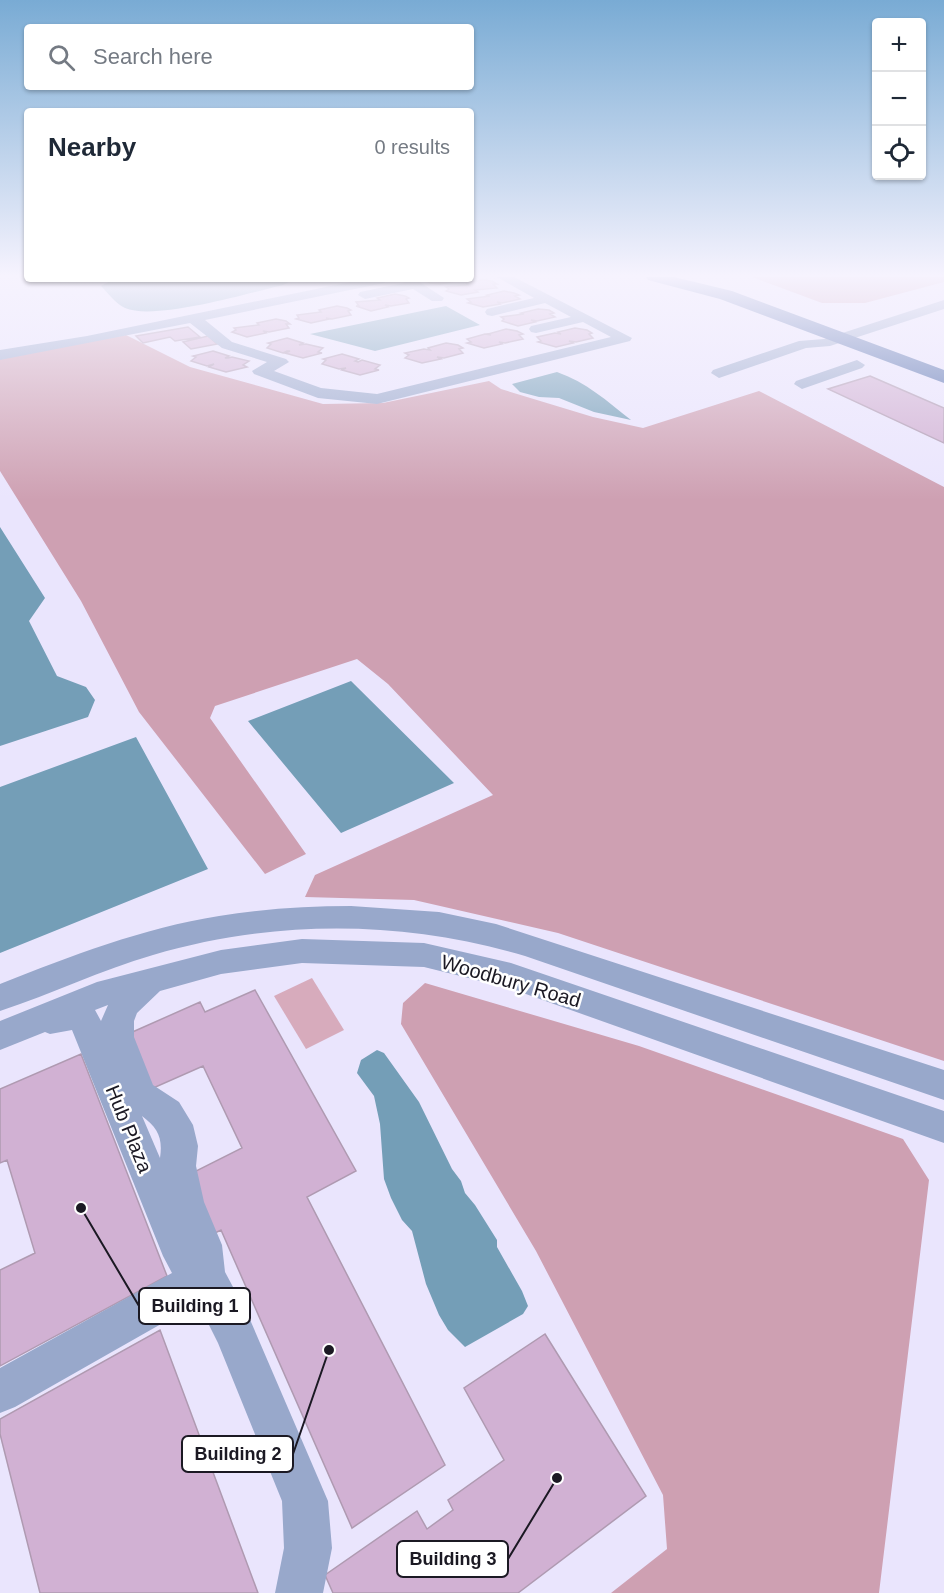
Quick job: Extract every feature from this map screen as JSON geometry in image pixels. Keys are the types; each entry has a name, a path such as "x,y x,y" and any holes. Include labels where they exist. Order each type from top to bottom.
{"main road":[{"path":"893,351 944,377"}],"street":[{"path":"0,355 22,351"},
{"path":"247,351 281,362 260,371 318,393 376,399 571,351"},
{"path":"719,373 782,351"},
{"path":"802,384 857,365"},
{"name":"Woodbury Road","path":"0,998 100,958 205,931 250,923 333,918 414,920 488,934 589,965 944,1085"},
{"path":"0,1036 34,1023 70,1016 90,1008 110,981 130,967 205,931"},
{"name":"Woodbury Road","path":"90,1008 151,980 221,962 302,951 424,955 511,976 944,1127"},
{"name":"Hub Plaza","path":"139,1112 140,1095 117,1037 117,1021 125,1004 151,980"},
{"name":"Hub Plaza","path":"90,1008 139,1112 164,1173 183,1257 206,1276 233,1330 306,1501 308,1548 299,1593"},
{"path":"19,1390 206,1276"}],"shaded area":[{"path":"36,351 159,351 190,367 323,404 383,403 489,381 501,389 593,417 643,428 759,391 944,487 944,1061 558,933 414,900 305,897 315,875 493,795 388,684 357,659 215,706 210,718 306,854 265,874 139,712 81,601 0,471 0,358"},
{"path":"312,978 344,1030 306,1049 274,996"},
{"path":"425,983 639,1046 903,1139 929,1180 879,1593 611,1593 667,1549 663,1495 536,1251 401,1024 403,1003"}],"water":[{"path":"557,372 587,387 631,420 594,412 559,398 539,397 520,392 512,384"},
{"path":"0,527 45,598 29,621 57,676 86,687 95,700 88,717 0,746"},
{"path":"351,681 454,783 341,833 248,721"},
{"path":"136,737 208,869 0,953 0,787"},
{"path":"377,1050 384,1053 419,1102 452,1169 461,1181 465,1193 497,1240 497,1247 528,1306 523,1314 465,1347 448,1330 439,1315 426,1284 412,1231 402,1220 384,1179 380,1124 374,1096 357,1073 361,1060"}],"building":[{"path":"214,351 229,356 225,358 232,357 249,361 243,365 247,367 226,372 209,367 214,364 207,366 191,361 196,357 193,356"},
{"path":"319,351 322,353 303,358 285,353"},
{"path":"405,353 463,353 444,358 437,357 441,359 422,363 405,358 409,355"},
{"path":"342,354 359,359 355,361 358,362 362,360 380,365 375,369 379,370 360,375 342,370 346,368 339,369 322,364 326,360 323,359"},
{"path":"870,376 944,408 944,443 828,389"},
{"path":"255,990 356,1171 307,1197 445,1465 352,1528 221,1230 213,1234 188,1175 242,1148 203,1066 151,1089 128,1034 200,1002 205,1012"},
{"path":"81,1054 167,1276 0,1366 0,1270 35,1253 7,1160 0,1163 0,1089"},
{"path":"160,1330 258,1593 40,1593 0,1434 0,1419"},
{"path":"545,1334 646,1496 518,1593 333,1593 325,1575 417,1511 427,1529 453,1510 448,1500 504,1460 464,1388"}],"place":[{"name":"Building 1","path":"81,1208"},
{"name":"Building 2","path":"329,1350"},
{"name":"Building 3","path":"557,1478"}]}
